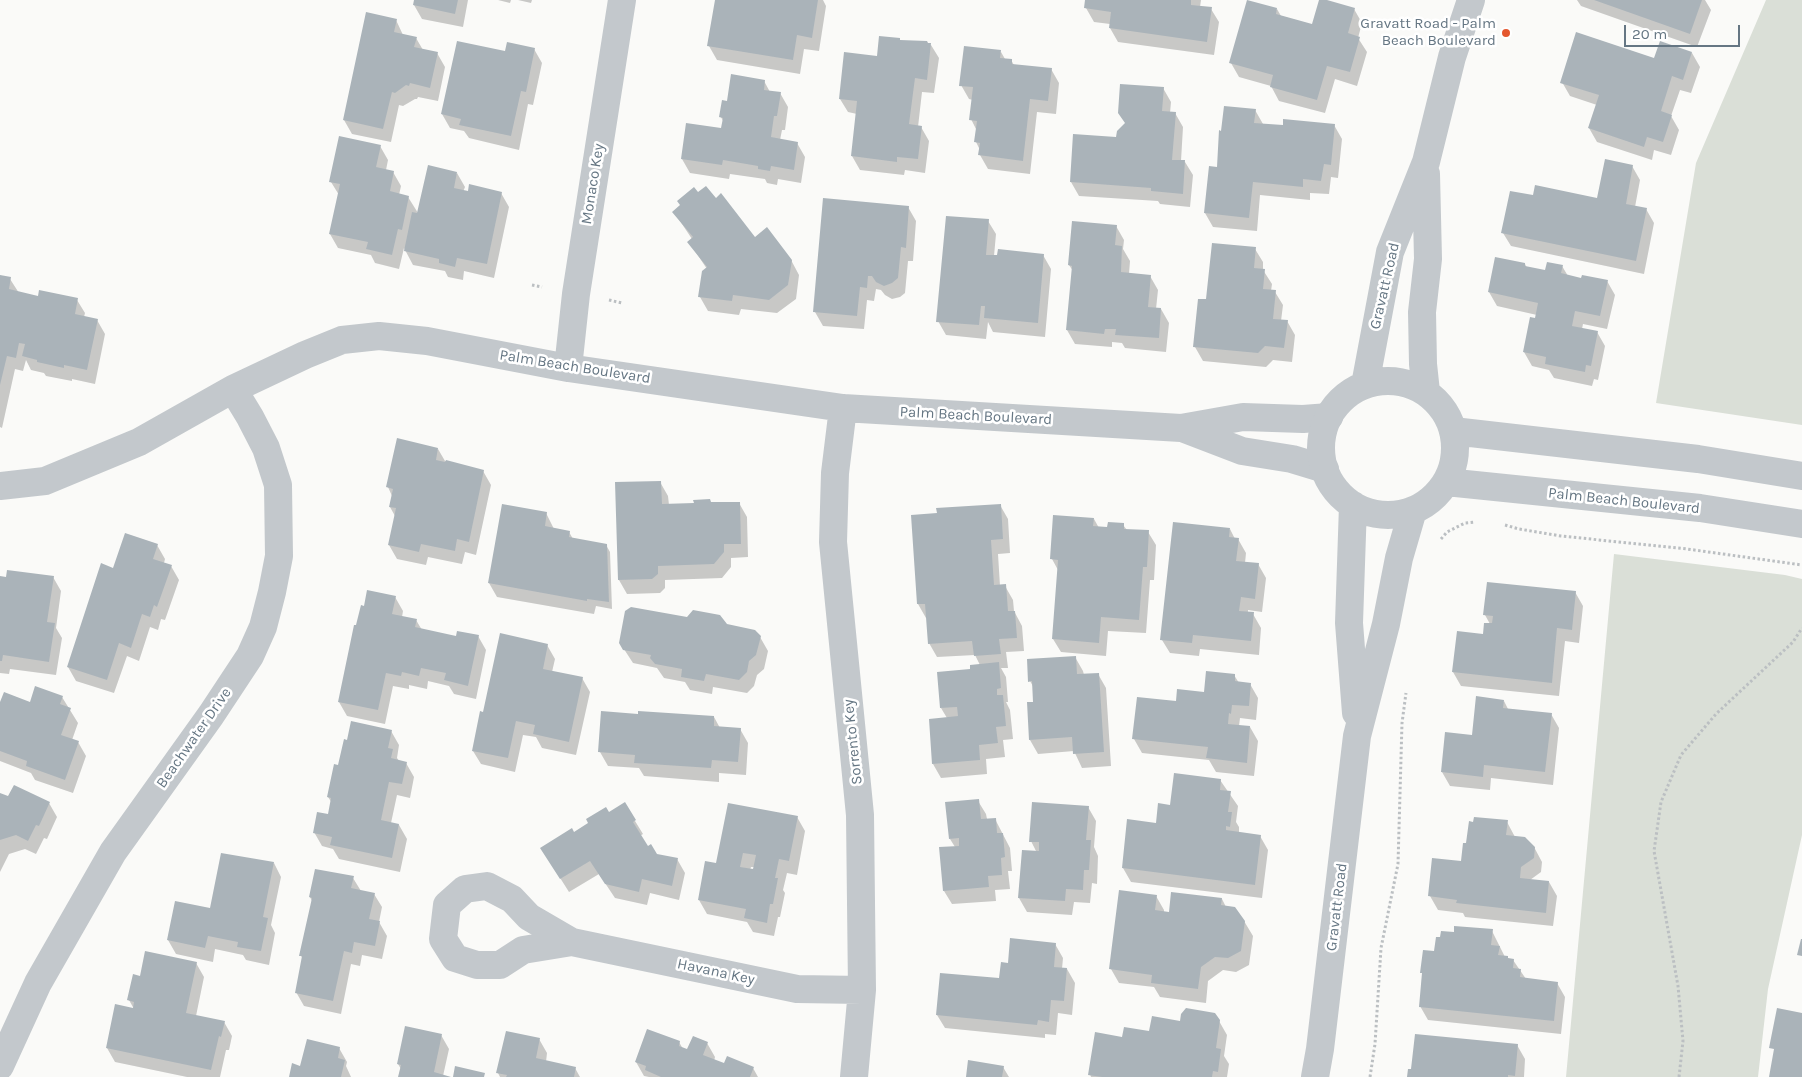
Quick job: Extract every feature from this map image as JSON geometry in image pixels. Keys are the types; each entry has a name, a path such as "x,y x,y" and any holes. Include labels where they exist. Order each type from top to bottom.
{"street":[{"name":"Monaco Key","path":"568,368 578,284 622,0"},
{"name":"Gravatt Road","path":"1365,385 1390,252 1426,162 1452,57 1471,0"},
{"name":"Gravatt Road","path":"1426,162 1428,259 1422,312 1422,364 1426,392"},
{"name":"Palm Beach Boulevard","path":"0,486 45,481 139,442 233,389 305,355 342,340 379,336 427,341 568,368 843,408 1181,428 1243,417 1303,419 1329,417"},
{"path":"1386,380 1406,383 1426,392 1437,402 1447,416 1453,431 1455,448 1452,466 1446,482 1432,498 1413,510 1393,515 1372,513 1353,505 1336,490 1325,469 1321,451 1322,434 1329,417 1338,403 1350,392 1365,385 1386,380"},
{"name":"Beachwater Drive","path":"0,1066 38,983 113,852 211,715 250,656 263,627 279,556 278,485 266,448 233,389"},
{"name":"Sorrento Key","path":"843,408 835,474 833,542 860,815 862,990 854,1077"},
{"name":"Palm Beach Boulevard","path":"1181,428 1242,451 1292,459 1325,469"},
{"path":"1453,431 1698,459 1802,476"},
{"name":"Palm Beach Boulevard","path":"1446,482 1700,508 1802,524"},
{"name":"Gravatt Road","path":"1353,505 1349,623 1357,736"},
{"name":"Gravatt Road","path":"1316,1077 1357,736 1386,624 1399,558 1413,510"},
{"name":"Havana Key","path":"572,942 797,989 862,990"}],"path":[{"path":"1438,542 1448,532 1465,523 1482,521"},
{"path":"1497,522 1519,529 1561,536 1687,549 1802,565"},
{"path":"1679,1077 1683,1041 1678,986 1654,851 1661,802 1681,755 1716,714 1793,642 1802,628"},
{"path":"1370,1077 1381,948 1398,864 1402,723 1406,690"}],"shaded area":[{"path":"1766,0 1802,0 1802,425 1656,403 1696,163"},
{"path":"1614,554 1785,575 1802,579 1802,835 1768,989 1758,1077 1566,1077"}],"building":[{"path":"414,0 458,0 455,14 413,5"},
{"path":"715,0 818,0 812,38 797,35 793,60 707,46"},
{"path":"1085,0 1191,0 1191,5 1212,7 1207,42 1109,28 1111,12 1084,8"},
{"path":"1247,0 1277,8 1276,14 1312,24 1319,0 1327,0 1355,8 1348,33 1360,37 1350,72 1327,66 1317,100 1270,87 1273,75 1229,63"},
{"path":"1594,0 1702,0 1690,34"},
{"path":"366,12 397,19 394,32 417,37 414,47 438,52 430,88 410,83 409,86 406,85 395,93 392,92 383,129 343,120"},
{"path":"1576,32 1654,58 1660,41 1692,52 1683,80 1672,76 1661,111 1672,115 1663,142 1647,137 1644,147 1588,128 1599,95 1560,83"},
{"path":"879,36 931,43 927,80 915,78 909,124 922,126 918,159 897,157 897,162 851,156 857,101 839,99 844,52 877,56"},
{"path":"457,41 505,51 507,42 535,48 526,92 521,91 511,136 459,125 461,119 441,114"},
{"path":"964,46 1001,50 1000,58 1012,59 1012,64 1052,68 1048,101 1030,99 1023,161 978,155 980,143 974,142 977,121 969,120 973,87 959,86"},
{"path":"731,74 765,80 764,90 781,92 777,116 774,116 771,137 798,142 794,170 771,166 770,171 758,169 758,166 723,160 722,165 681,159 686,123 721,128 723,118 719,117 722,100 727,101"},
{"path":"1120,84 1164,87 1162,111 1176,112 1172,160 1185,160 1183,194 1151,191 1151,188 1070,182 1073,134 1116,137 1117,131 1125,123 1118,113"},
{"path":"1224,106 1256,109 1254,123 1283,125 1283,119 1335,124 1331,165 1324,164 1321,181 1303,179 1303,187 1253,182 1249,218 1204,213 1209,166 1217,167 1219,130 1221,131"},
{"path":"339,136 381,145 376,167 394,171 390,191 409,196 402,230 398,229 392,255 366,249 368,242 329,234 340,184 329,182"},
{"path":"1605,159 1633,165 1626,204 1647,208 1636,261 1501,233 1510,191 1533,195 1535,185 1597,198"},
{"path":"428,165 457,172 454,188 468,191 469,184 502,192 487,264 457,258 455,267 439,263 439,259 404,251 412,212 417,213"},
{"path":"706,186 716,198 721,193 755,237 767,227 792,260 788,285 769,300 733,295 732,301 698,297 702,271 707,267 687,242 693,237 672,212 680,205 677,201 694,187 698,192"},
{"path":"823,198 909,206 906,248 901,247 898,278 884,286 876,282 872,276 868,276 867,288 860,287 857,316 813,312"},
{"path":"946,216 989,219 986,255 997,255 998,249 1044,254 1038,323 984,318 985,306 981,306 979,325 936,322"},
{"path":"1072,221 1117,225 1115,245 1122,246 1121,272 1151,275 1148,307 1161,308 1159,338 1115,335 1116,329 1105,329 1104,334 1066,330 1072,266 1068,265"},
{"path":"1212,243 1256,247 1254,268 1265,269 1263,289 1276,290 1273,319 1288,320 1284,348 1265,346 1258,353 1193,347 1198,299 1206,299"},
{"path":"1495,257 1525,263 1525,266 1545,270 1547,262 1563,265 1561,273 1581,278 1582,275 1608,280 1600,316 1575,311 1572,326 1598,331 1591,366 1586,365 1585,372 1545,364 1546,357 1523,352 1530,317 1535,318 1538,303 1488,292"},
{"path":"0,275 11,277 9,289 38,296 39,290 78,298 75,314 98,319 87,370 64,365 64,368 37,362 37,360 22,356 25,344 19,343 16,358 7,356 0,385"},
{"path":"397,438 438,448 436,460 445,462 446,460 484,470 469,542 457,539 455,551 421,544 419,552 388,545 396,508 389,507 393,489 386,487"},
{"path":"661,481 662,504 694,503 693,500 710,499 711,502 740,502 741,544 724,544 724,552 714,564 658,566 658,574 652,579 618,580 615,482"},
{"path":"502,504 547,512 545,526 570,531 569,537 607,544 609,602 587,599 587,601 488,583"},
{"path":"1001,504 1003,539 991,540 994,585 1006,584 1008,611 1015,611 1017,638 999,639 1001,654 974,656 972,641 928,644 925,604 917,604 911,515 937,513 936,508"},
{"path":"1053,515 1094,518 1093,526 1107,527 1108,522 1124,523 1124,529 1149,530 1147,567 1143,567 1139,620 1101,617 1099,643 1052,639 1058,560 1050,559"},
{"path":"1173,522 1230,528 1229,537 1239,538 1236,561 1259,563 1255,599 1241,597 1239,611 1254,612 1251,641 1193,635 1192,643 1160,640"},
{"path":"125,533 158,544 153,559 172,565 157,607 154,605 150,617 142,614 131,648 119,643 107,680 67,667 101,563 113,568"},
{"path":"7,570 54,576 47,622 55,623 49,662 3,655 2,661 0,661 0,576 6,577"},
{"path":"1487,582 1576,591 1572,630 1557,628 1552,683 1452,672 1457,631 1483,634 1484,623 1492,623 1493,616 1483,615"},
{"path":"367,590 396,596 392,614 417,619 415,627 456,636 457,631 479,635 468,686 444,680 446,673 421,668 419,676 402,672 401,676 386,673 378,710 338,702 354,625 356,625 361,605 364,606"},
{"path":"631,607 687,617 693,610 720,615 727,624 755,630 761,636 756,655 749,661 747,672 739,680 706,674 704,681 681,677 682,669 655,664 650,658 651,655 623,650 619,643 625,611"},
{"path":"500,633 548,644 543,669 583,677 569,742 533,734 535,725 516,721 508,758 472,751 480,711 483,712"},
{"path":"1076,656 1077,674 1099,673 1104,752 1073,754 1072,737 1029,740 1027,702 1033,702 1032,681 1028,682 1027,659"},
{"path":"999,662 1001,688 997,689 997,695 1003,695 1006,726 996,727 998,743 979,745 980,760 932,764 929,719 958,716 957,707 940,708 937,672 970,669 970,665"},
{"path":"1206,671 1235,674 1235,681 1251,683 1249,706 1232,705 1228,724 1250,726 1247,763 1206,758 1208,747 1132,739 1137,697 1176,701 1177,689 1204,692"},
{"path":"35,686 63,696 60,704 71,708 61,735 79,741 65,780 26,766 27,761 0,751 0,702 4,692 30,702"},
{"path":"1476,696 1504,700 1503,708 1552,713 1545,772 1484,765 1483,777 1441,772 1445,732 1472,735"},
{"path":"601,711 638,714 638,711 714,716 714,726 741,728 738,762 712,760 711,768 634,763 635,755 598,752"},
{"path":"351,721 392,730 388,748 393,749 391,758 407,762 402,784 389,782 381,820 399,824 392,858 330,845 332,837 313,833 317,812 328,814 331,798 327,797 334,764 338,765 344,739 347,740"},
{"path":"1174,773 1221,779 1220,790 1231,791 1228,812 1232,812 1230,827 1226,826 1226,830 1261,835 1255,885 1122,868 1127,819 1156,823 1158,803 1170,805"},
{"path":"14,785 50,802 39,826 36,825 28,841 16,835 0,840 0,793 8,796"},
{"path":"979,799 981,819 996,818 997,833 1003,833 1005,857 1001,858 1002,875 988,876 989,887 943,891 939,847 959,846 959,838 949,839 945,802"},
{"path":"625,802 636,820 633,822 648,846 651,844 657,854 678,858 672,886 642,879 639,892 605,884 590,861 560,879 540,848 572,828 574,832 588,823 586,819 606,807 609,812"},
{"path":"1032,802 1089,806 1086,840 1091,840 1089,870 1084,870 1083,890 1066,889 1065,901 1018,898 1022,850 1039,851 1039,842 1029,842"},
{"path":"728,803 798,816 789,861 779,859 775,878 778,878 773,904 770,904 767,923 744,918 746,909 698,900 705,861 716,863","holes":["743,853 756,855 753,869 740,867"]},
{"path":"1474,817 1508,820 1506,835 1525,837 1535,847 1534,858 1521,867 1520,878 1549,881 1546,913 1456,903 1457,900 1428,896 1432,858 1461,861 1463,843 1466,843 1469,821 1473,822"},
{"path":"221,853 274,862 263,917 268,918 261,951 237,947 238,942 208,936 205,948 167,940 175,901 210,908"},
{"path":"315,869 354,876 351,888 375,893 369,919 380,921 375,946 354,942 352,953 344,951 333,1001 295,993 302,956 299,956 312,898 309,897"},
{"path":"1119,890 1157,895 1155,910 1169,912 1171,892 1222,898 1221,905 1235,907 1245,921 1241,951 1228,958 1215,957 1201,967 1198,989 1151,983 1152,975 1109,969"},
{"path":"1454,926 1493,929 1491,945 1500,946 1498,955 1514,959 1513,968 1521,969 1520,977 1558,982 1554,1021 1419,1007 1423,950 1434,951 1436,937 1440,937 1441,931 1454,932"},
{"path":"1010,938 1056,943 1054,967 1067,968 1064,1001 1051,1000 1049,1022 1038,1020 1037,1025 936,1015 940,973 999,978 1001,962 1008,963"},
{"path":"1802,939 1802,956 1797,955"},
{"path":"145,951 197,962 186,1013 225,1021 221,1037 219,1036 211,1070 106,1048 115,1004 133,1008 134,1002 127,1000 133,974 140,976"},
{"path":"1186,1008 1215,1013 1220,1020 1216,1048 1221,1049 1218,1072 1213,1071 1212,1077 1102,1077 1088,1075 1095,1032 1122,1037 1124,1027 1149,1031 1152,1016 1180,1021 1181,1014"},
{"path":"1777,1008 1802,1013 1802,1077 1769,1077 1774,1049 1769,1048"},
{"path":"405,1026 442,1034 434,1072 451,1077 398,1077 401,1065 397,1064"},
{"path":"647,1029 680,1041 679,1046 687,1049 693,1036 708,1042 703,1055 724,1063 727,1056 754,1067 750,1077 661,1077 645,1070 646,1066 635,1062"},
{"path":"506,1031 540,1038 536,1058 576,1067 574,1077 506,1077 507,1075 496,1073"},
{"path":"1415,1034 1518,1044 1515,1076 1407,1077 1408,1069 1411,1069"},
{"path":"307,1039 340,1047 338,1058 345,1060 341,1077 289,1077 292,1063 300,1066"},
{"path":"968,1060 1004,1066 1002,1077 966,1077"},
{"path":"455,1066 485,1073 484,1077 453,1077"}],"place":[{"name":"Gravatt Road - Palm Beach Boulevard","path":"1506,33"}]}
